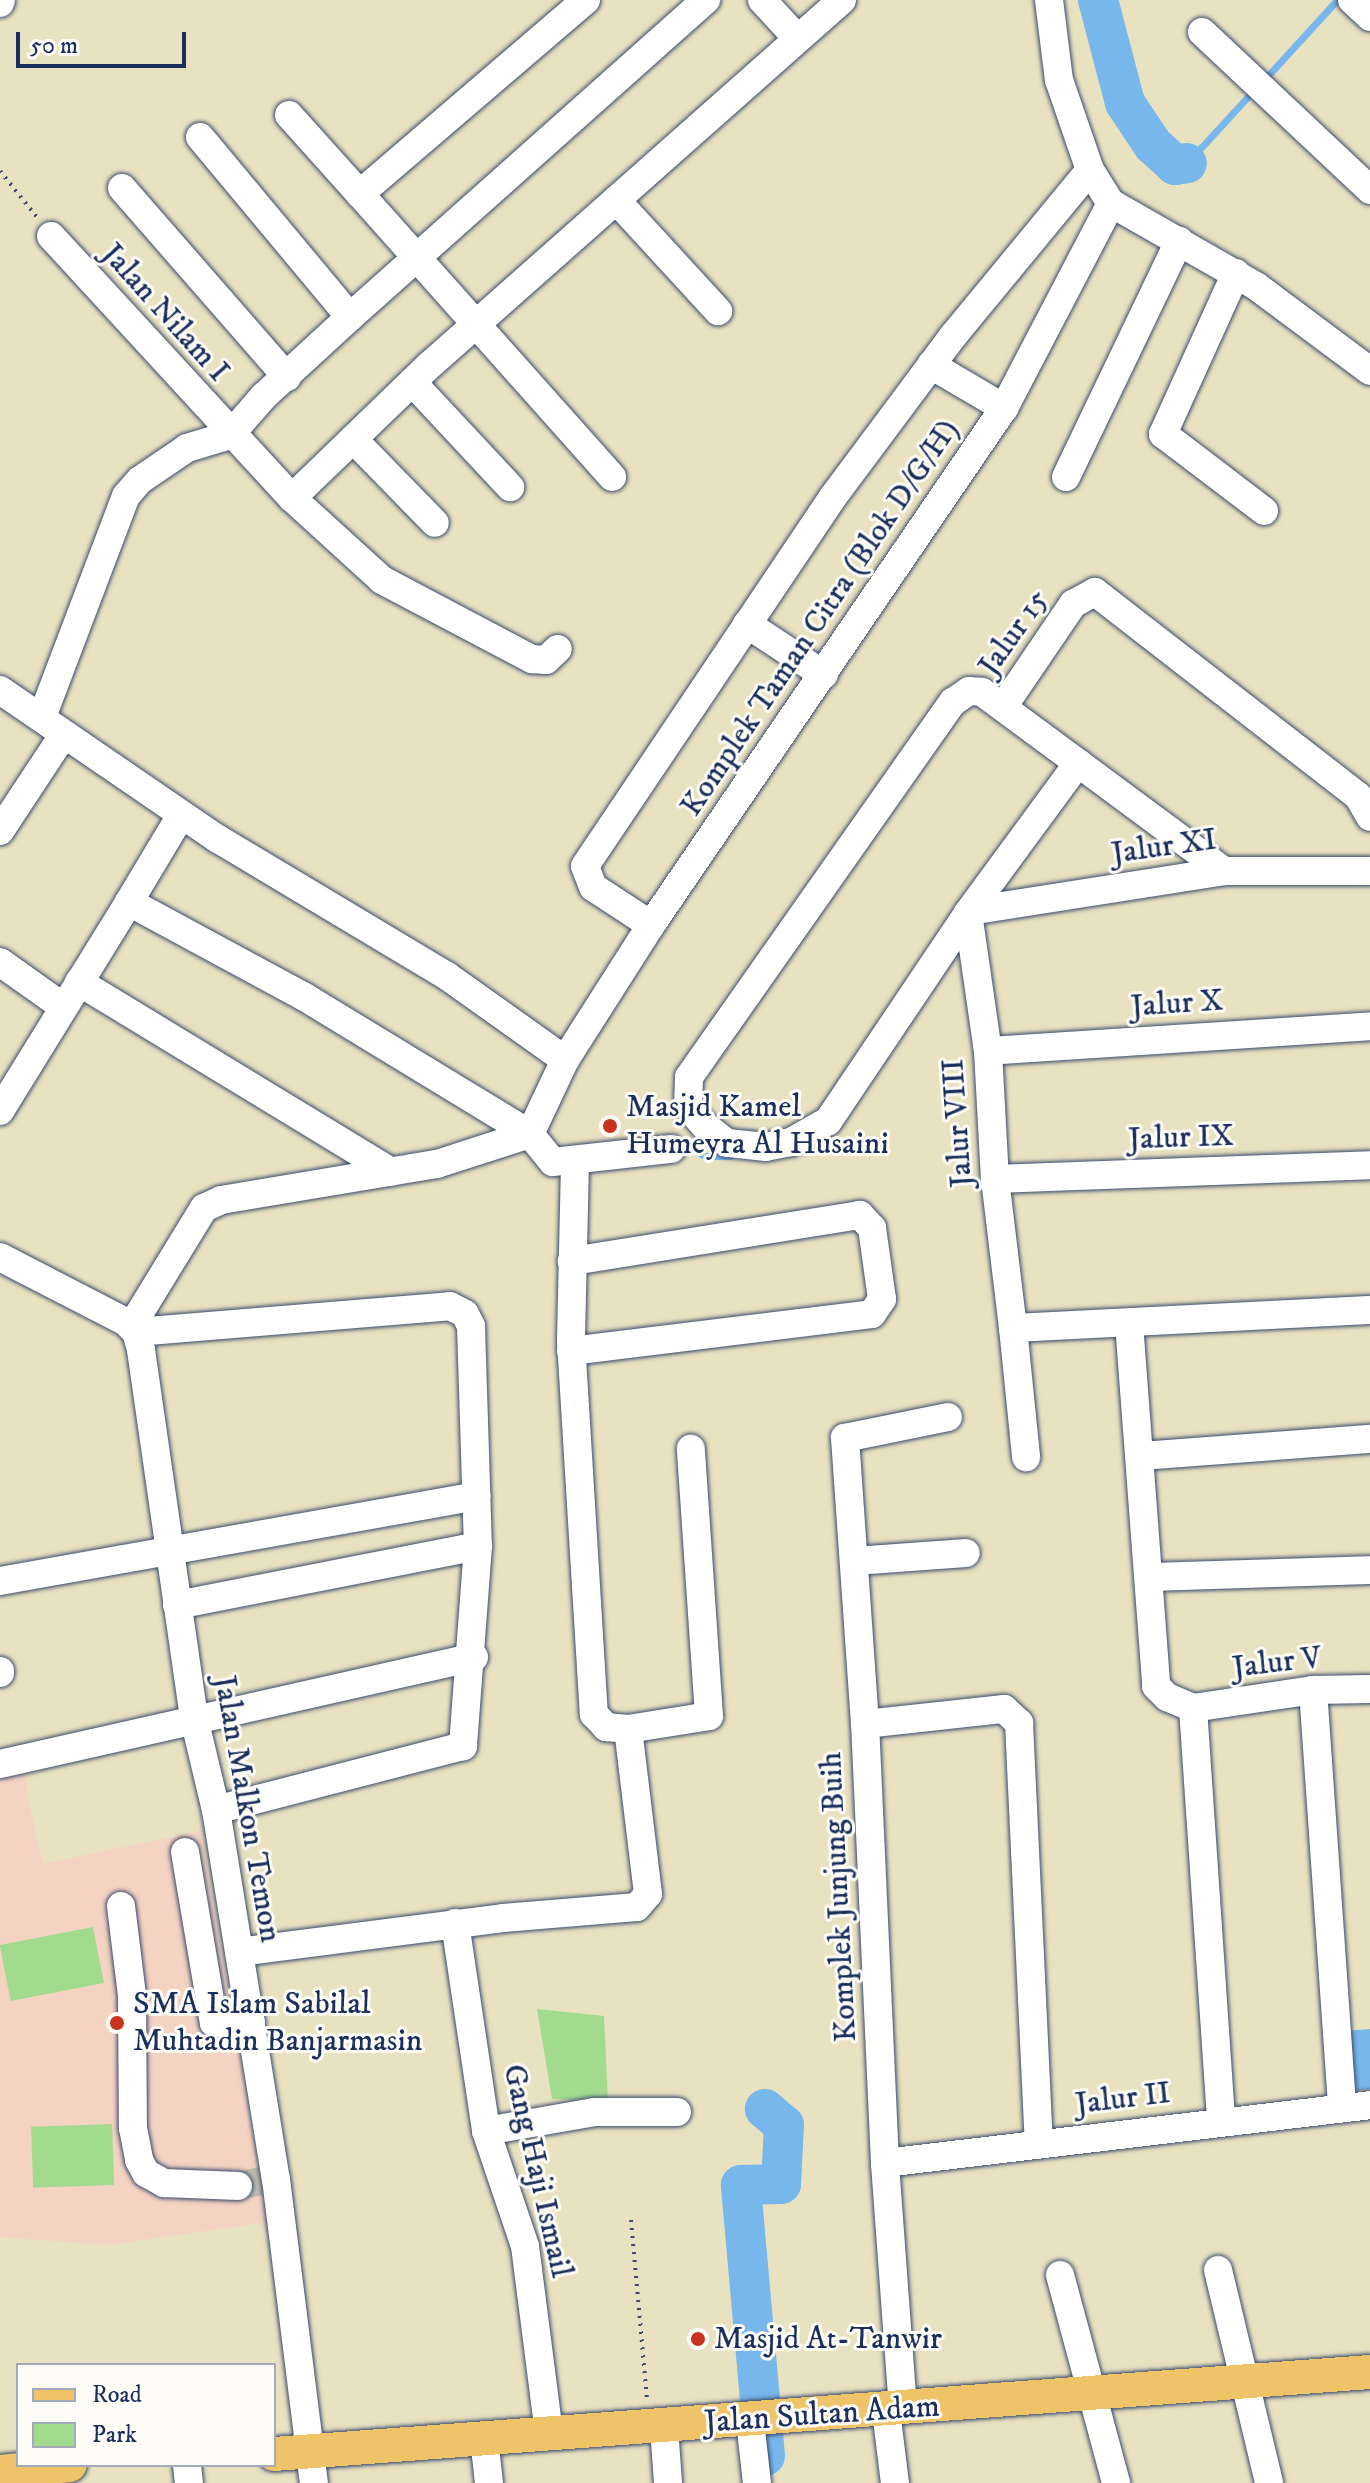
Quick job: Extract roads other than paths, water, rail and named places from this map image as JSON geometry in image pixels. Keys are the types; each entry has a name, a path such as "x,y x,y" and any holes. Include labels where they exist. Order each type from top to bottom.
{"main road":[{"name":"Jalan Sultan Adam","path":"276,2455 312,2468 484,2438 657,2428 1370,2372"},
{"path":"5,2475 57,2467"}],"street":[{"path":"360,194 586,0"},
{"path":"0,831 53,725 126,496 187,448 230,435 350,317 420,259 550,134 706,0"},
{"path":"762,0 797,38"},
{"path":"292,498 477,322 842,0"},
{"path":"1049,0 1059,80 1094,186 1179,241 1236,273 1370,371"},
{"path":"1352,0 1370,17"},
{"path":"1202,32 1370,190"},
{"path":"289,115 477,322 612,477"},
{"path":"200,137 350,317"},
{"path":"651,925 593,887 585,866 747,624 931,365 1094,186"},
{"name":"Komplek Taman Citra (Blok D/G/H)","path":"530,1134 565,1060 651,925 1004,408 1094,186"},
{"path":"122,188 287,377"},
{"path":"616,200 718,311"},
{"name":"Jalan Nilam I","path":"51,236 230,435 292,498 382,580 532,659 546,660 558,649"},
{"path":"1066,477 1179,241"},
{"path":"1236,273 1163,434 1264,511"},
{"path":"931,365 1004,408"},
{"path":"412,382 510,487"},
{"path":"353,439 435,523"},
{"name":"Jalur 15","path":"969,912 865,1073 828,1121 810,1134 766,1147 727,1143 688,1107 689,1077 953,702 969,691 982,692 1003,707 1073,604 1095,592 1358,796 1370,817"},
{"path":"747,624 824,675"},
{"path":"0,690 181,815 447,976 565,1060"},
{"path":"1003,707 1224,871"},
{"path":"969,912 1078,763"},
{"path":"0,1111 181,815"},
{"name":"Jalur XI","path":"969,912 1224,871 1370,871"},
{"path":"129,902 303,996 530,1134 553,1162 575,1163 671,1149"},
{"name":"Jalur VIII","path":"969,912 988,1051 995,1179 1026,1457"},
{"path":"0,962 63,1007"},
{"path":"79,982 391,1172"},
{"name":"Jalur X","path":"988,1051 1370,1026"},
{"path":"134,1329 204,1208 221,1200 437,1164 530,1134"},
{"path":"575,1163 571,1351 594,1714 606,1727 628,1729 709,1716 691,1449"},
{"name":"Jalur IX","path":"995,1179 1370,1165"},
{"path":"571,1351 872,1314 882,1299 872,1228 860,1215 572,1261"},
{"path":"0,1257 134,1329 458,1309 471,1326 478,1546 474,1657 463,1746 216,1810"},
{"path":"1013,1328 1370,1310"},
{"path":"1129,1323 1142,1456 1156,1686 1167,1697 1193,1708 1221,2121"},
{"name":"Jalan Malkon Temon","path":"134,1329 194,1718 216,1810 251,2022 258,2182 312,2468"},
{"path":"865,1724 845,1438 948,1417"},
{"path":"1142,1456 1370,1439"},
{"path":"0,1581 476,1496"},
{"path":"177,1605 478,1546"},
{"path":"855,1561 966,1553"},
{"path":"1149,1577 1370,1570"},
{"path":"0,1764 474,1657"},
{"name":"Jalur V","path":"1193,1708 1313,1690 1370,1689"},
{"path":"1313,1690 1356,2106"},
{"name":"Komplek Junjung Buih","path":"895,2483 895,2410 865,1724 1004,1709 1019,1723 1039,2144"},
{"path":"239,1952 455,1923 637,1907 648,1894 628,1729"},
{"path":"185,1852 214,2023 251,2022"},
{"path":"121,1906 132,1996 133,2128 139,2160 146,2173 164,2183 258,2182"},
{"name":"Gang Haji Ismail","path":"455,1923 486,2131 525,2246 549,2434"},
{"name":"Jalur II","path":"885,2163 1356,2106"},
{"path":"486,2131 595,2112 677,2112"},
{"path":"1218,2270 1269,2483"},
{"path":"1060,2275 1116,2483"},
{"path":"757,2483 761,2420"},
{"path":"657,2428 668,2483"},
{"path":"484,2438 489,2483"}],"water":[{"path":"1370,2029 1370,2089 1349,2091 1344,2031"}],"waterway":[{"path":"1098,0 1125,103 1153,145 1175,165 1187,163"},
{"path":"1263,81 1337,0"},
{"path":"1187,163 1254,90"},
{"path":"694,1150 705,1156 730,1156"},
{"path":"765,2109 784,2125 781,2184 741,2185 765,2456"}],"tunnel":[{"path":"238,2186 261,2181"}],"place":[{"name":"Masjid Kamel Humeyra Al Husaini","path":"610,1126"},
{"name":"SMA Islam Sabilal Muhtadin Banjarmasin","path":"117,2023"},
{"name":"Masjid At-Tanwir","path":"698,2339"}]}
